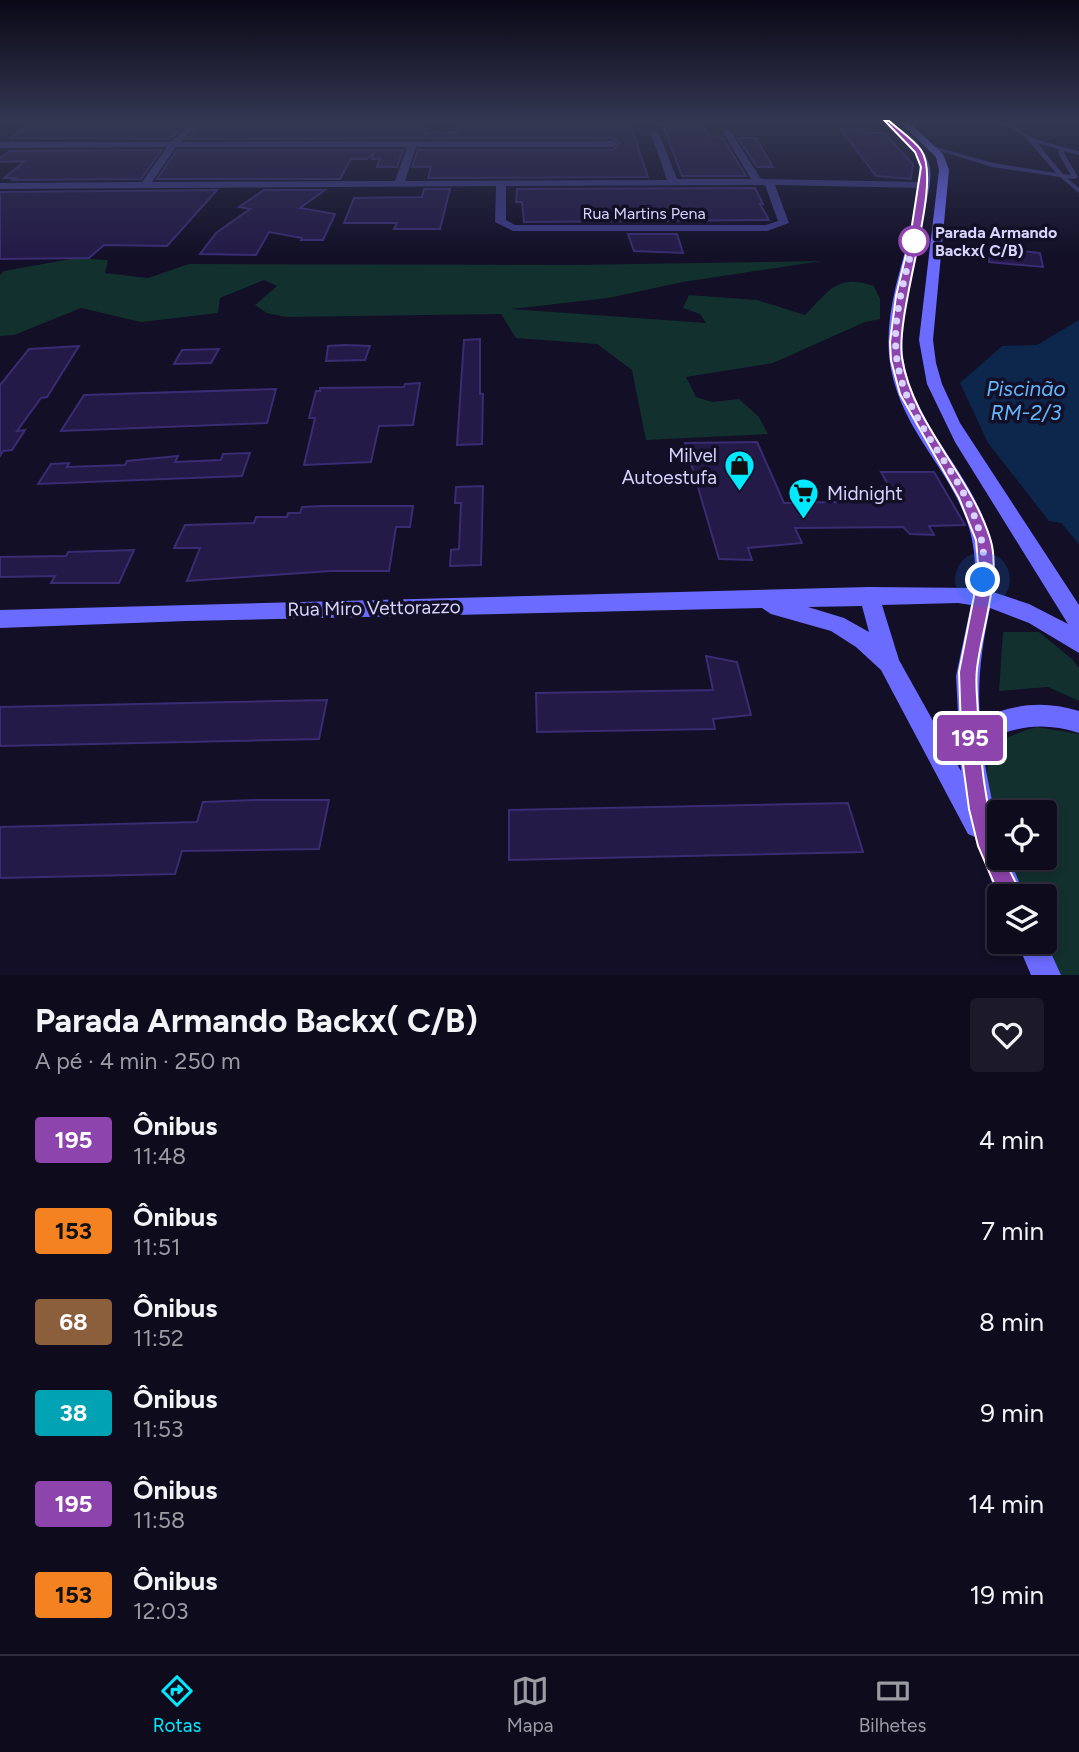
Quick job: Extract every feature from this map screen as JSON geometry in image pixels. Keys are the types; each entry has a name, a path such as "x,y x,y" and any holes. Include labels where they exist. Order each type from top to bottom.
{"main road":[{"path":"925,168 895,342 906,394 966,498 981,530 985,550 981,596 968,672 970,737 977,800 987,838"},
{"path":"944,168 926,340 927,361 934,389 952,425 1043,563 1079,624"},
{"path":"869,596 889,663"},
{"name":"Rua Miro Vettorazzo","path":"0,619 186,612 869,596 981,596 1028,613 1079,643"},
{"name":"Rua Miro Vettorazzo","path":"747,599 837,624 871,645 889,663 987,842"},
{"path":"970,737 1006,718 1031,713 1058,715 1079,722"},
{"path":"1036,954 1046,975"}],"street":[{"path":"145,185 157,168"},
{"path":"399,184 404,168"},
{"path":"668,168 673,183"},
{"path":"754,168 764,182"},
{"path":"0,186 764,182 924,185"},
{"name":"Rua Martins Pena","path":"501,183 500,222 506,227 767,228 784,223 764,182"}],"lane":[{"path":"1015,168 1075,177 1070,168"},
{"path":"1054,168 1078,191"}],"green space":[{"path":"76,258 108,260 105,273 148,278 189,264 571,265 822,261 683,282 608,298 511,309 706,323 700,314 683,308 689,295 757,300 805,315 828,292 842,283 851,282 874,286 880,299 880,319 865,322 773,363 686,377 696,397 712,402 739,399 759,417 768,434 646,440 632,370 597,344 516,338 501,314 286,317 267,313 255,305 277,286 264,280 220,298 218,313 141,322 81,308 14,335 0,336 0,275 4,271"},
{"path":"1003,632 1039,632 1072,659 1079,668 1079,701 1048,687 999,691"},
{"path":"1037,727 1079,734 1079,975 1054,975 1048,954 1057,954 1057,884 1013,884 1009,870 1057,870 1057,800 991,800 988,789 988,765 991,755 1001,742"}],"water":[{"name":"Piscinão RM-2/3","path":"1079,320 1079,544 1061,523 1049,521 988,443 960,383 1002,346 1037,345"}],"building":[{"path":"16,168 149,168 141,179 4,178"},
{"path":"164,168 346,168 340,179 157,179"},
{"path":"431,168 645,168 648,177 428,178"},
{"path":"679,168 741,168 746,176 682,176"},
{"path":"870,168 912,168 911,179 876,176"},
{"path":"755,188 769,220 524,222 522,202 516,202 517,189"},
{"path":"424,189 450,189 440,229 394,229 397,223 344,223 354,198 422,197"},
{"path":"217,190 167,246 104,245 89,258 0,259 0,192"},
{"path":"264,190 325,190 300,208 335,214 323,240 301,240 302,238 269,232 256,255 200,254 216,233 250,209 239,207"},
{"path":"628,234 677,234 683,253 634,251"},
{"path":"990,248 1040,253 1043,267 989,262"},
{"path":"480,339 482,444 457,445 464,340"},
{"path":"79,346 47,397 41,398 17,431 25,430 12,450 3,451 0,456 0,385 29,349"},
{"path":"328,346 370,346 365,360 326,361"},
{"path":"219,349 211,363 174,364 182,350"},
{"path":"420,383 413,425 379,426 371,462 304,465 315,418 309,418 316,391 320,391 320,388 404,387 405,384"},
{"path":"276,389 267,423 61,431 84,395"},
{"path":"757,442 784,503 886,501 881,487 889,486 881,472 934,472 965,525 929,526 934,535 910,534 903,527 795,528 802,543 748,548 752,560 719,559 685,443"},
{"path":"250,453 242,476 38,484 51,464 69,463 67,467 125,465 127,461 178,456 175,462 221,460 223,454"},
{"path":"483,486 481,565 450,566 451,550 459,549 461,503 455,503 456,487"},
{"path":"413,506 410,527 396,527 389,571 331,571 187,581 200,548 174,548 185,525 254,523 256,517 287,517 288,513 300,513 302,507"},
{"path":"134,550 119,583 51,583 55,576 0,577 0,557 66,556 68,552"},
{"path":"706,656 737,662 751,715 713,719 715,729 537,732 536,693 713,690"},
{"path":"327,700 319,739 0,746 0,707"},
{"path":"329,800 319,849 182,851 175,874 0,878 0,827 197,822 203,802"},
{"path":"848,803 863,852 509,860 509,810"}],"bus line":[{"name":"195","path":"925,168 915,238 901,296 895,342 897,360 906,394 966,498 984,540 985,564 968,672 971,757 979,809 989,846 1006,884"}],"place":[{"name":"Parada Armando Backx( C/B)","path":"914,241"},
{"name":"Milvel Autoestufa","path":"740,493"},
{"name":"Midnight","path":"804,520"}],"route":[{"path":"914,241 915,238 901,296 895,342 899,373 914,409 975,515 984,540 983,580"}]}
